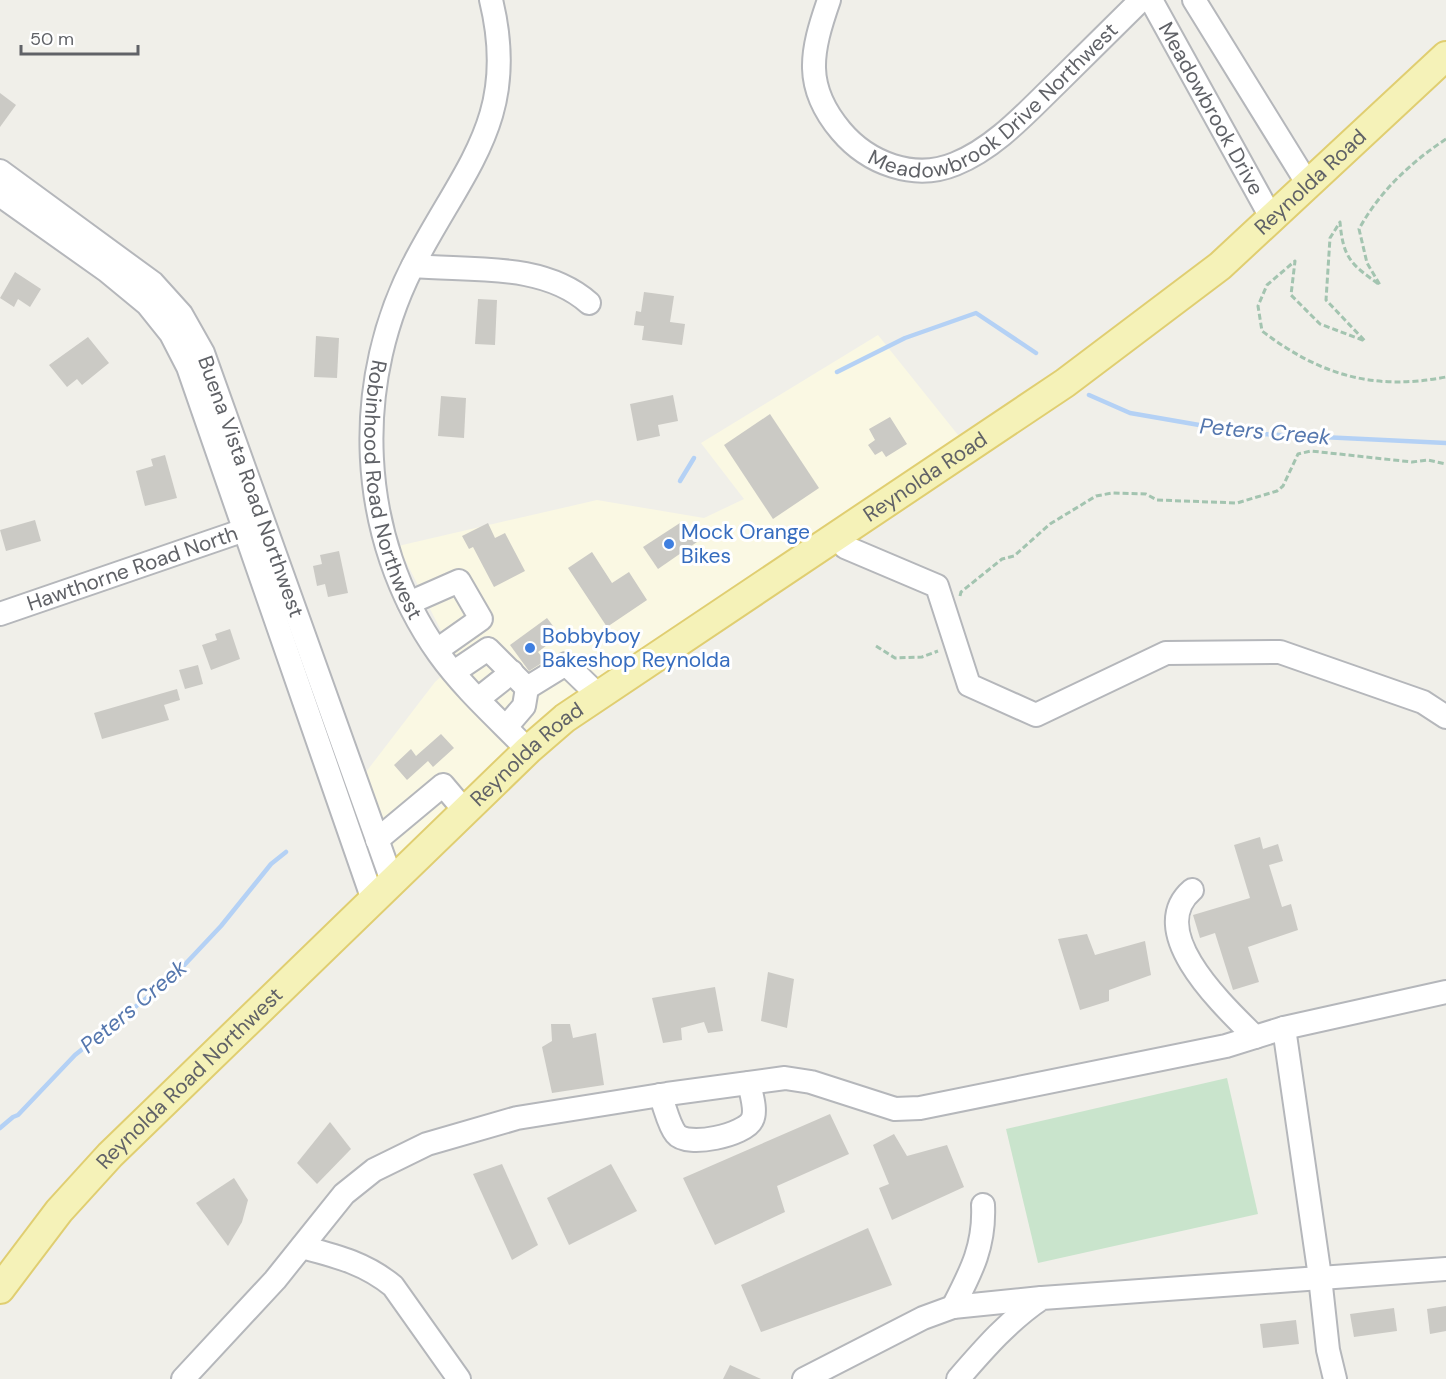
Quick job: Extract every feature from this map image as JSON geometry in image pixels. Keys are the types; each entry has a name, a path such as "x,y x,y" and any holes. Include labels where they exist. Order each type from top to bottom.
{"main road":[{"name":"Reynolda Road","path":"383,890 528,750 565,718 1065,383 1125,340 1220,266 1309,186 1446,56"},
{"name":"Reynolda Road Northwest","path":"0,1289 59,1211 110,1155 383,890"}],"street":[{"name":"Robinhood Road Northwest","path":"491,0 497,26 499,62 496,99 484,140 397,297 376,369 370,440 379,518 391,560 409,603 436,650 478,699 528,750"},
{"name":"Meadowbrook Drive Northwest","path":"829,0 812,64 813,78 825,112 864,154 897,167 918,170 954,165 996,139 1139,2"},
{"path":"1194,0 1309,186"},
{"name":"Meadowbrook Drive","path":"1139,2 1272,219"},
{"name":"Buena Vista Road Northwest","path":"0,171 153,284 181,314 203,353 255,526 383,890"},
{"name":"Buena Vista Road Northwest","path":"0,195 106,271 147,304 171,334 188,367 255,526 377,840 383,890"},
{"path":"413,266 458,270 506,269 573,289 589,303"},
{"name":"Hawthorne Road North","path":"0,614 255,526"},
{"path":"837,535 845,547 937,586 955,636 969,686 1036,715 1166,653 1280,652 1423,702 1446,717"},
{"path":"409,603 459,581 481,619 436,650"},
{"path":"454,672 488,649 520,680 524,706 506,727"},
{"path":"478,699 520,680 566,664 598,695"},
{"path":"377,840 443,785 465,811"},
{"path":"418,806 441,834"},
{"path":"1192,890 1182,898 1178,913 1179,932 1184,951 1210,994 1255,1037"},
{"path":"183,1379 275,1280 344,1194 374,1170 427,1144 517,1118 785,1078 811,1082 895,1109 920,1108 1226,1046 1284,1028 1446,992"},
{"path":"1284,1028 1320,1277 1328,1350 1335,1379"},
{"path":"660,1095 675,1133 684,1140 693,1142 738,1132 752,1122 754,1114 749,1083"},
{"path":"953,1307 973,1268 984,1230 983,1205"},
{"path":"302,1247 354,1261 379,1274 393,1286 459,1379"},
{"path":"804,1379 923,1318 953,1307 1042,1298 1446,1269"},
{"path":"958,1379 988,1345 1024,1310 1042,1298"}],"path":[{"path":"1446,139 1402,172 1369,211 1359,230 1367,263 1380,285 1352,265 1341,239 1341,222 1330,238 1326,300 1365,341 1320,324 1291,296 1295,261 1267,285 1258,306 1262,331 1291,353 1335,374 1406,383 1446,376"},
{"path":"959,598 961,592 1002,559 1014,556 1050,524 1105,493 1146,494 1157,500 1237,502 1277,491 1283,486 1298,454 1311,451 1412,462 1428,459 1446,464"},
{"path":"876,646 895,658 922,657 938,652 952,642 955,636"}],"shaded area":[{"path":"878,335 966,445 563,701 386,870 366,835 366,772 435,682 457,662 398,546 597,500 704,518 744,499 701,443"}],"green space":[{"path":"1227,1078 1258,1214 1038,1263 1006,1129"}],"building":[{"path":"0,93 16,105 0,127"},
{"path":"15,272 41,289 30,307 18,299 14,307 0,298"},
{"path":"644,292 674,296 670,322 685,324 682,345 642,340 644,326 634,325 636,311 641,312"},
{"path":"478,299 497,300 495,345 475,344"},
{"path":"316,336 339,338 337,378 314,377"},
{"path":"88,337 109,363 82,385 77,379 67,387 49,365"},
{"path":"673,395 678,421 658,425 660,436 637,441 630,404"},
{"path":"441,396 466,398 464,438 438,436"},
{"path":"770,414 819,488 773,519 724,445"},
{"path":"890,417 907,444 886,457 882,451 875,455 868,445 875,440 869,429"},
{"path":"165,455 177,498 145,506 136,471 153,466 151,459"},
{"path":"35,520 41,541 6,551 0,530"},
{"path":"683,521 697,542 658,569 643,547"},
{"path":"488,523 495,538 505,533 525,571 494,587 473,547 469,549 462,536"},
{"path":"339,551 348,593 328,597 325,584 317,586 313,566 322,564 320,555"},
{"path":"592,552 612,583 629,572 647,600 607,627 568,568"},
{"path":"547,618 560,635 538,652 545,661 529,671 510,645"},
{"path":"230,629 240,659 211,670 202,645 217,640 215,634"},
{"path":"198,665 203,684 185,689 179,670"},
{"path":"177,689 180,700 164,705 169,720 102,739 94,713"},
{"path":"441,734 454,748 433,767 428,761 407,780 394,765 411,749 416,756"},
{"path":"1260,837 1263,849 1278,844 1283,861 1269,865 1282,907 1291,904 1298,930 1248,947 1259,982 1233,990 1215,933 1200,938 1193,915 1250,898 1234,845"},
{"path":"1087,934 1095,955 1145,941 1151,975 1109,990 1109,1001 1080,1010 1058,939"},
{"path":"768,972 794,979 787,1028 761,1021"},
{"path":"715,987 723,1031 708,1033 704,1022 681,1028 682,1040 663,1043 652,998"},
{"path":"551,1024 570,1024 573,1038 596,1033 604,1085 552,1093 542,1047 552,1041"},
{"path":"830,1114 849,1154 777,1186 785,1212 715,1245 683,1178"},
{"path":"330,1122 351,1149 317,1184 297,1163"},
{"path":"894,1134 907,1156 947,1145 964,1187 892,1220 879,1188 889,1184 873,1145"},
{"path":"502,1164 538,1245 512,1260 473,1174"},
{"path":"611,1164 637,1211 569,1245 547,1198"},
{"path":"234,1178 248,1200 242,1222 228,1246 196,1203"},
{"path":"868,1228 892,1285 761,1332 741,1285"},
{"path":"1446,1306 1446,1331 1430,1334 1427,1309"},
{"path":"1394,1308 1397,1331 1354,1337 1350,1314"},
{"path":"1296,1320 1299,1344 1263,1348 1260,1324"},
{"path":"730,1365 761,1379 723,1379"}],"waterway":[{"name":"Peters Creek","path":"837,372 905,338 976,313 1036,353"},
{"name":"Peters Creek","path":"1089,395 1130,413 1262,434 1446,443"},
{"name":"Peters Creek","path":"680,481 694,458"},
{"name":"Peters Creek","path":"0,1128 18,1115 75,1055 174,976 221,926 271,864 286,852"}],"place":[{"name":"Mock Orange Bikes","path":"669,544"},
{"name":"Bobbyboy Bakeshop Reynolda","path":"530,648"}]}
